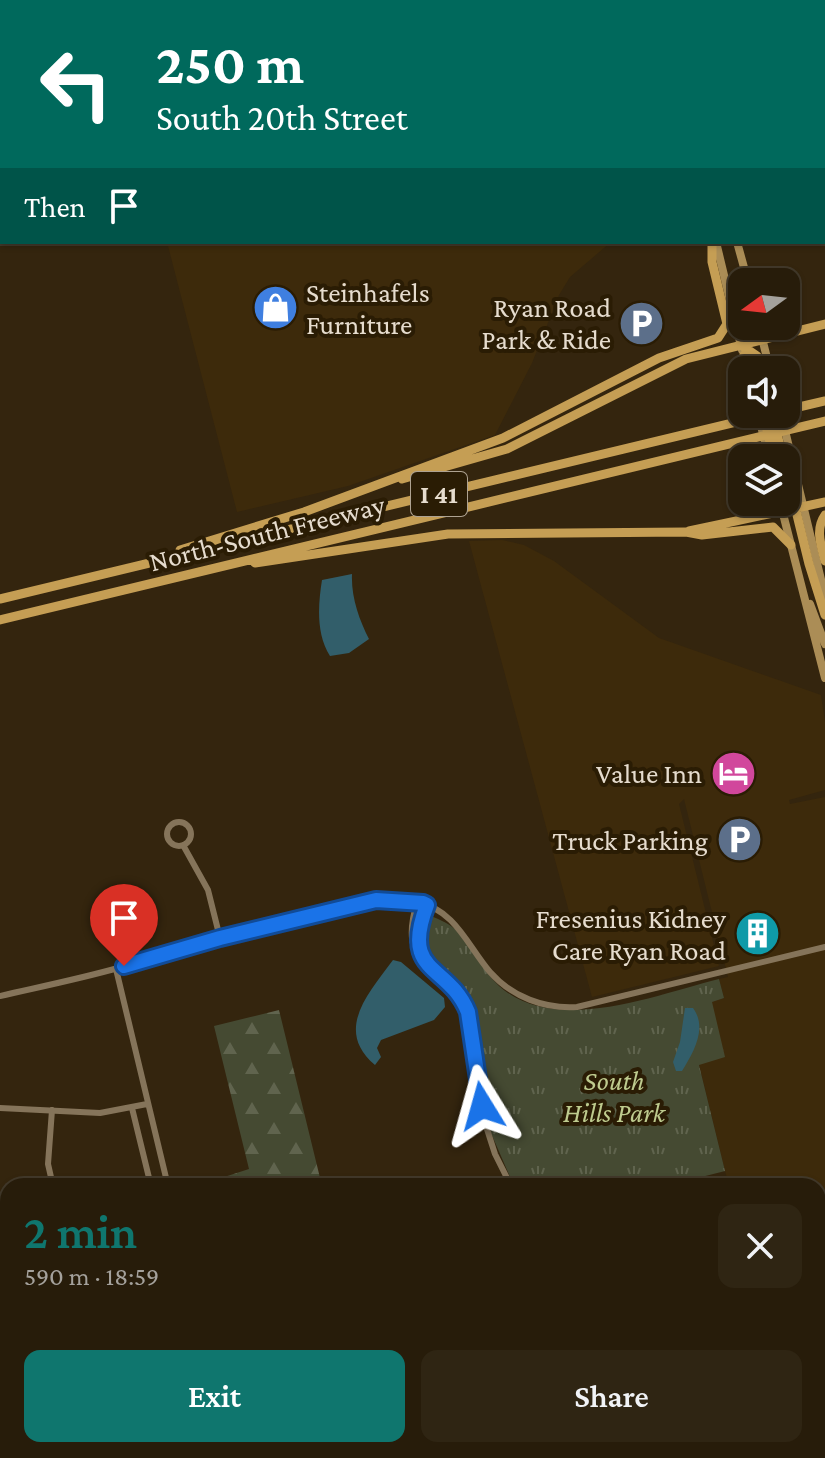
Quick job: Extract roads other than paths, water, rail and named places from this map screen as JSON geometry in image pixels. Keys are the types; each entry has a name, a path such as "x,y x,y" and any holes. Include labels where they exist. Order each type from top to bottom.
{"highway":[{"path":"383,484 418,468 503,438 659,358 718,338 727,324 712,262 714,244"},
{"path":"800,325 825,321"},
{"path":"800,328 825,321"},
{"path":"108,573 383,484 507,449 686,359 742,350 760,340"},
{"path":"742,350 744,356"},
{"path":"742,350 757,356"},
{"path":"800,407 825,401"},
{"name":"North-South Freeway","path":"0,620 825,421"},
{"name":"North-South Freeway","path":"0,599 728,424"},
{"path":"800,504 825,502"},
{"path":"825,515 819,535 825,561"},
{"path":"686,532 747,516"},
{"path":"798,516 825,615"},
{"path":"220,567 287,560 345,548 448,534 686,532 702,535 773,527 791,545"}],"main road":[{"path":"715,244 742,350"},
{"path":"738,244 744,268"},
{"path":"783,516 825,678"},
{"path":"799,516 825,596"},
{"path":"800,582 825,644"}],"street":[{"path":"183,845 202,876 220,938"},
{"path":"0,996 116,969 220,938 376,900 422,903 445,915 460,928 488,970 504,985 526,999 545,1005 577,1007 825,947"},
{"path":"422,903 410,934 413,949 420,960 462,998 468,1012 486,1126 507,1178"},
{"path":"116,969 166,1178"},
{"path":"0,1108 100,1113 147,1104"},
{"path":"132,1108 149,1178"},
{"path":"51,1178 48,1164 52,1110"}],"water":[{"path":"352,574 356,608 369,639 349,653 330,656 320,629 322,580"},
{"path":"393,960 401,962 444,998 445,1007 434,1020 381,1040 377,1048 381,1057 375,1065 363,1052 357,1039 356,1025 366,999"},
{"path":"685,1008 693,1008 699,1032 682,1071 676,1071 673,1062 680,1042"}],"place":[{"name":"Steinhafels Furniture","path":"275,308"},
{"name":"Ryan Road Park & Ride","path":"642,323"},
{"name":"Value Inn","path":"733,773"},
{"name":"Truck Parking","path":"739,840"},
{"name":"Fresenius Kidney Care Ryan Road","path":"757,934"}],"park label":[{"name":"South Hills Park","path":"614,1096"}]}
